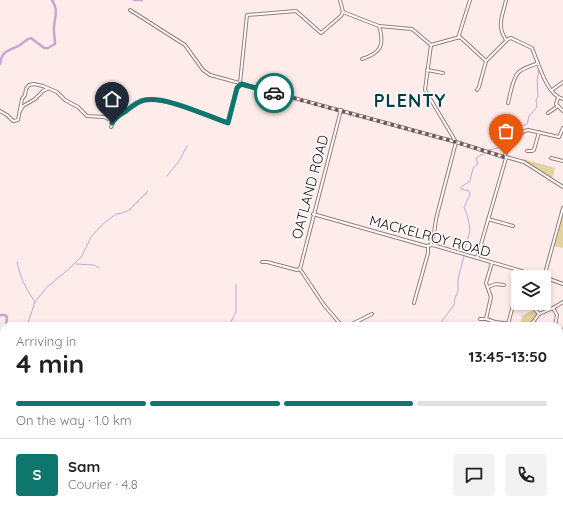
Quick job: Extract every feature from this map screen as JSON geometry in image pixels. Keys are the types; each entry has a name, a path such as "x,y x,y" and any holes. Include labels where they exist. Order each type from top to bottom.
{"street":[{"path":"111,127 113,120 143,100 168,102 228,123 237,88 240,83 247,15 296,11 321,33 341,16 343,12 340,0"},
{"path":"458,38 470,0"},
{"path":"506,0 500,25 506,40"},
{"path":"130,10 185,45 208,74 524,162 563,187"},
{"path":"343,12 379,26 412,29 431,45"},
{"path":"362,59 375,53 381,46 382,38 379,26"},
{"path":"431,45 462,38 486,61"},
{"path":"477,90 486,61 506,40 512,38 531,47 544,79 558,98 563,99"},
{"path":"431,45 425,90 456,142 431,244"},
{"path":"508,103 518,73 538,63"},
{"path":"428,70 443,73"},
{"path":"552,90 563,82"},
{"path":"0,111 13,121 18,120 22,99 25,95 27,87 34,84 57,92 65,100 78,107 87,116 113,120"},
{"path":"19,113 23,106 48,89"},
{"path":"558,98 556,103 563,111"},
{"path":"548,113 558,106"},
{"name":"OATLAND ROAD","path":"300,269 341,110"},
{"path":"477,258 507,150 523,131 528,130 562,137 563,128"},
{"path":"528,151 534,150 538,132"},
{"path":"551,158 563,161"},
{"path":"545,270 563,208"},
{"name":"MACKELROY ROAD","path":"313,214 428,246 431,244 518,270"},
{"path":"488,219 512,226"},
{"path":"414,303 428,253 428,246"},
{"path":"262,262 297,270 300,269 324,305 339,322"},
{"path":"486,319 491,298 486,282 492,263"},
{"name":"MACKELROY ROAD","path":"551,280 563,284"},
{"path":"488,288 496,284 504,285"},
{"path":"533,322 539,314 563,302"},
{"path":"553,308 557,315 556,322"},
{"path":"509,322 512,310"},
{"path":"536,310 539,314"},
{"path":"356,322 372,314"},
{"path":"480,319 499,322"}],"shaded area":[{"path":"523,159 555,168 552,179 523,161"},
{"path":"563,210 563,248 553,246"},
{"path":"535,310 537,314 533,322 520,322 522,316"}],"waterway":[{"path":"0,64 1,59 7,51 30,38 44,48 48,48 55,44 54,27 56,8 52,0"},
{"path":"134,0 142,0"},
{"path":"489,150 498,148 502,137 512,130 527,124 529,116 537,107 537,80 539,70"},
{"path":"167,176 179,161 187,146"},
{"path":"464,253 470,230 464,207 470,195 469,191 461,189 461,187 470,181 473,168 478,164 476,158 485,153"},
{"path":"35,302 47,287 82,256 91,237 103,224 116,214 129,210 148,191"},
{"path":"441,322 454,305 458,291 458,279 464,256"},
{"path":"17,262 24,283 35,302 28,322"},
{"path":"76,264 94,265 99,268"},
{"path":"231,322 236,312 236,284"},
{"path":"0,315 5,315 7,317 6,322"}],"way so far":[{"path":"274,93 479,148 504,157 506,155"}],"district":[{"name":"PLENTY","path":"410,101"}],"route":[{"path":"112,123 118,116 143,100 158,100 168,102 228,123 239,85 241,84 274,93"}]}
